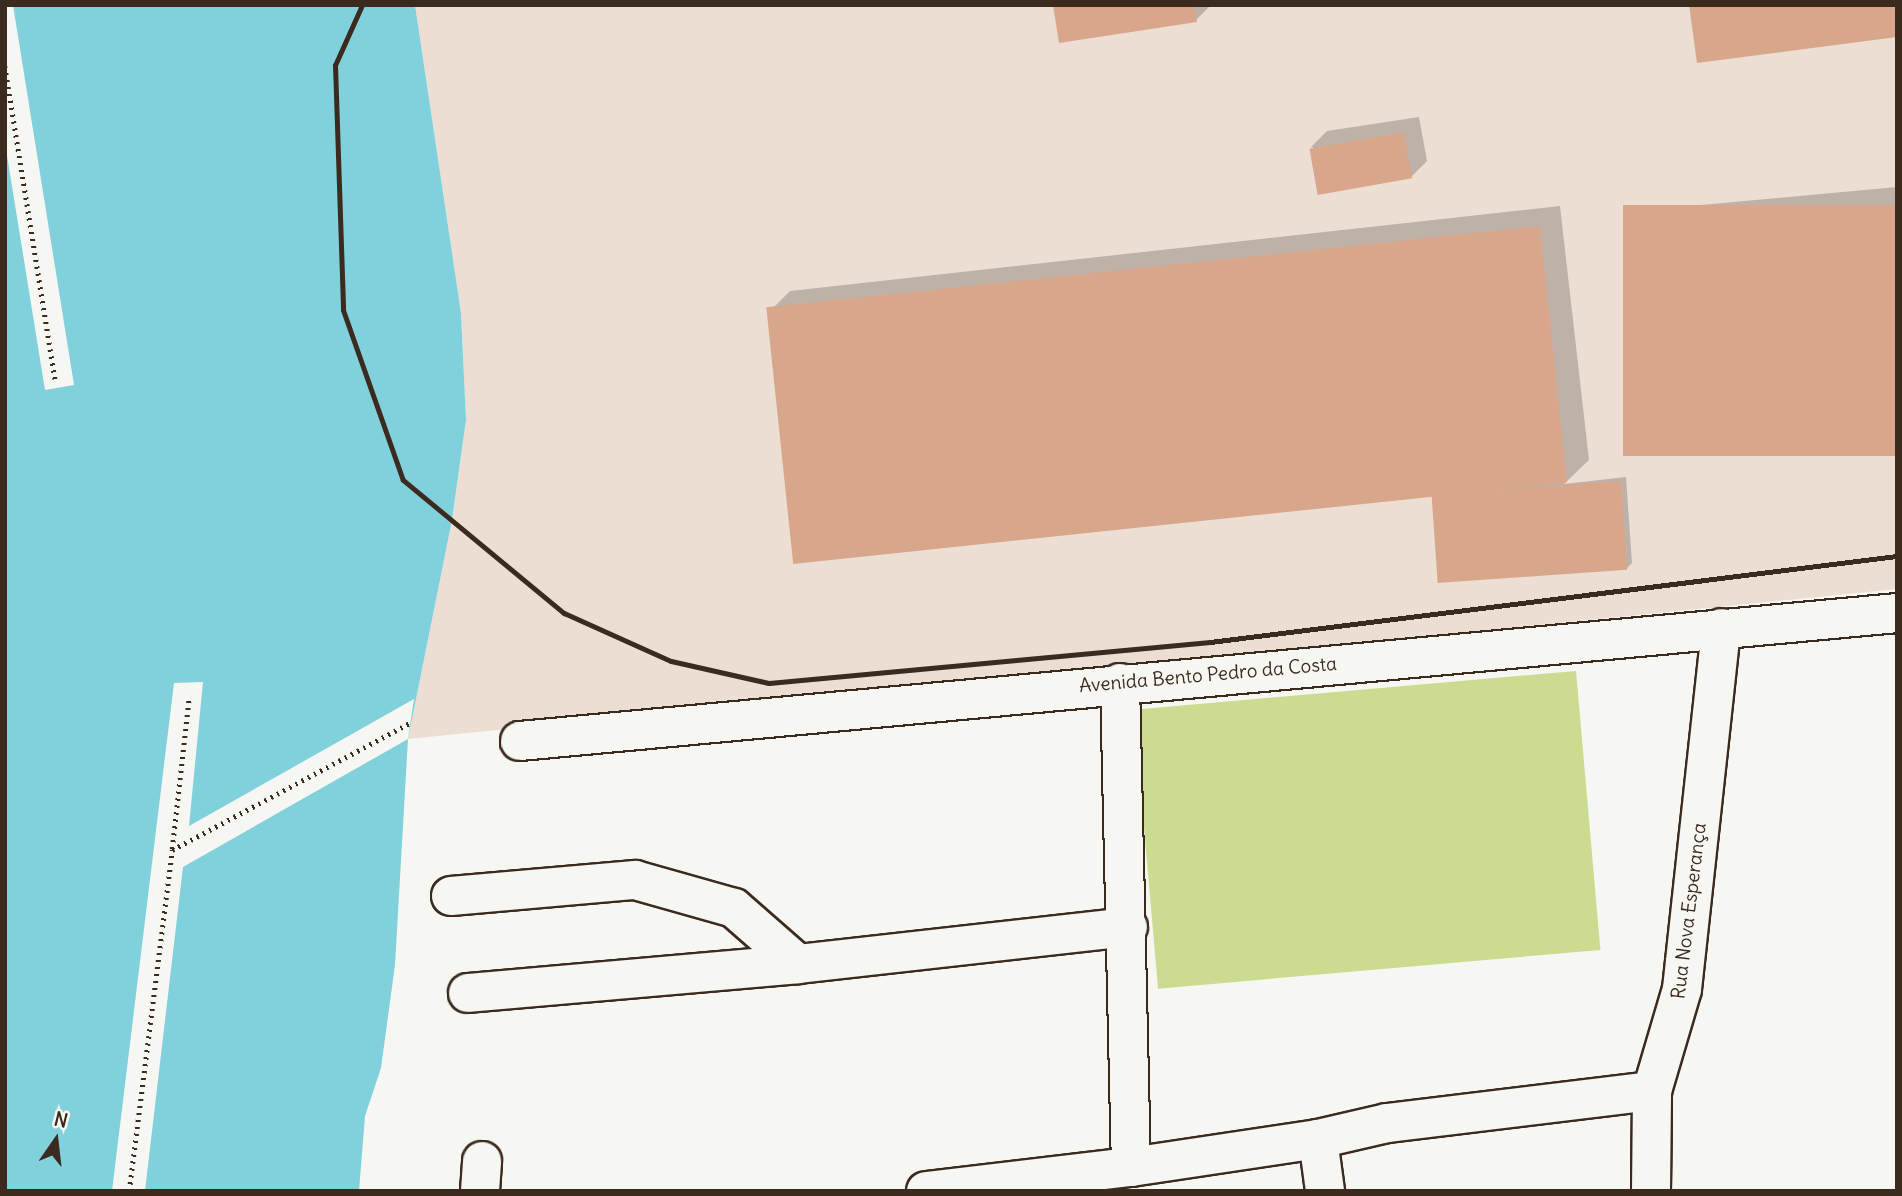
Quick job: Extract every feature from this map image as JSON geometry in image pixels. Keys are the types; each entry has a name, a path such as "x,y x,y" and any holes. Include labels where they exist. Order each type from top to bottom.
{"street":[{"name":"Avenida Bento Pedro da Costa","path":"520,741 1120,683 1897,613"},
{"name":"Rua Nova Esperança","path":"1651,1191 1653,1091 1682,989 1721,628"},
{"path":"1120,683 1128,927 1131,1167"},
{"path":"451,896 635,880 734,908 798,964"},
{"path":"468,993 798,964 1128,927"},
{"path":"926,1191 1016,1185 1318,1139 1387,1123 1653,1091"},
{"path":"1318,1139 1325,1191"}],"path":[{"path":"5,66 55,379"},
{"path":"129,1191 189,698"},
{"path":"172,849 410,723"}],"shaded area":[{"path":"415,5 1897,5 1897,589 408,739 452,520 466,420 461,313"}],"green space":[{"path":"1576,671 1600,950 1158,989 1134,710"}],"water":[{"path":"5,5 415,5 461,313 466,420 452,520 408,739 395,965 381,1068 365,1116 359,1191 5,1191"}],"pier":[{"path":"5,5 13,5 74,385 45,390 5,143"},
{"path":"203,682 189,826 414,699 408,739 183,867 145,1191 112,1191 174,683"}],"building":[{"path":"1053,5 1194,5 1197,22 1059,43"},
{"path":"1689,5 1897,5 1897,37 1697,63"},
{"path":"1404,132 1412,178 1318,195 1309,149"},
{"path":"1623,205 1897,205 1897,456 1623,456"},
{"path":"1540,226 1567,483 793,564 766,307"},
{"path":"1621,481 1627,570 1438,583 1431,494"}],"railway":[{"path":"362,5 335,65 343,310 403,480 564,613 671,661 769,683 1210,642 1897,556"}]}
